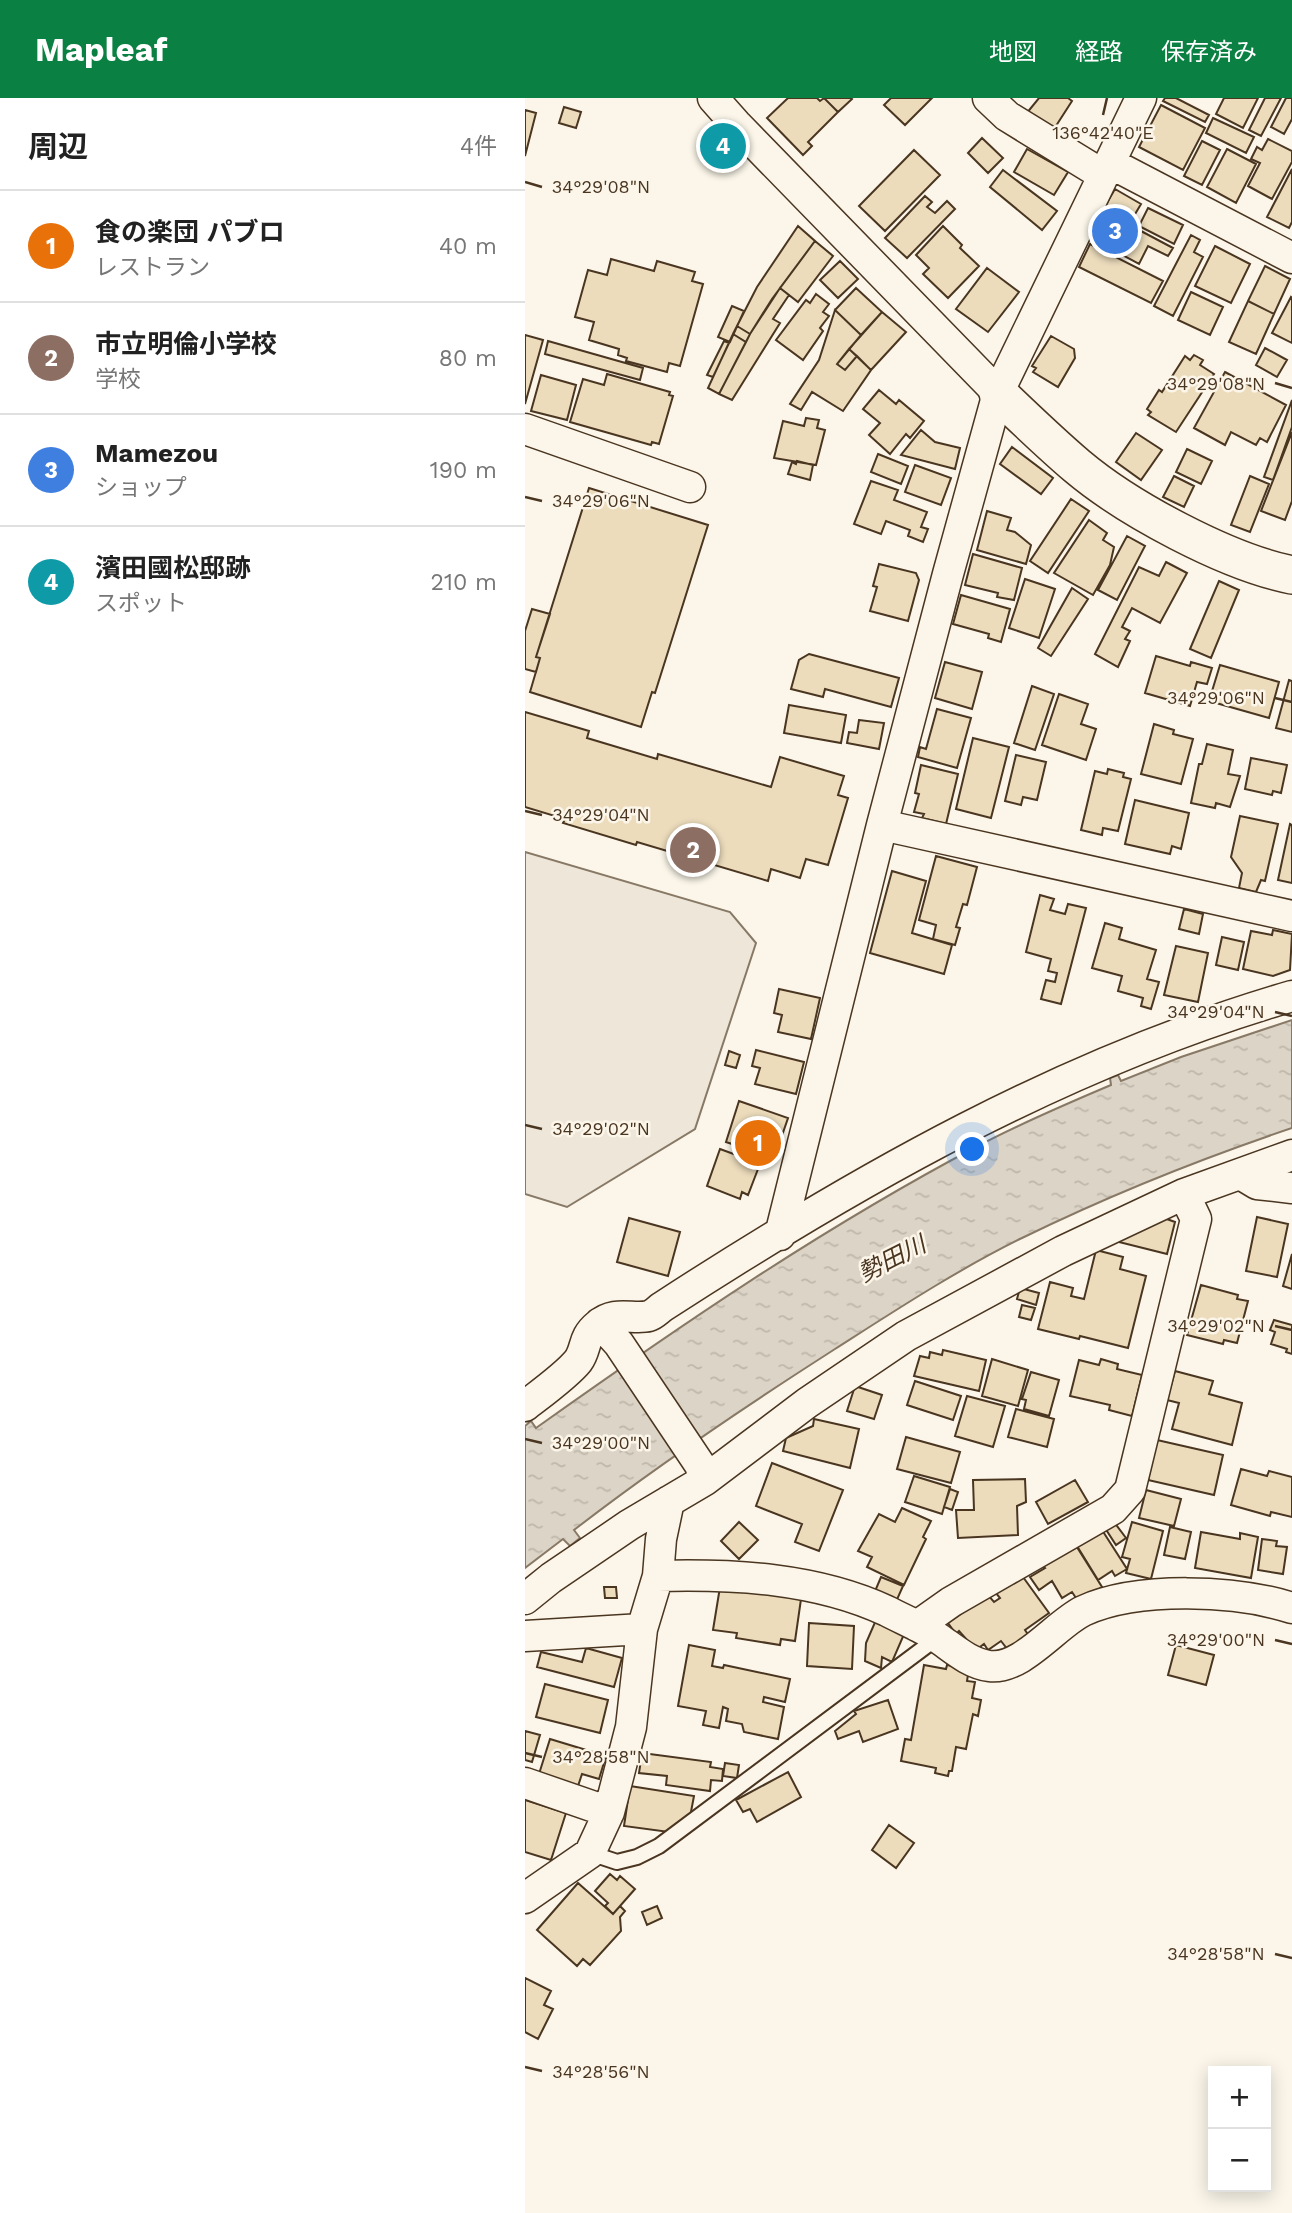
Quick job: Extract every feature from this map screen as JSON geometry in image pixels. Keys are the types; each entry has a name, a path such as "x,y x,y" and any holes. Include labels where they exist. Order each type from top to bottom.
{"street":[{"path":"713,98 999,393 1079,468 1123,499 1175,530 1226,553 1292,575"},
{"path":"988,98 1007,116 1107,169 1292,258"},
{"path":"780,1235 882,825 999,393 1141,98"},
{"path":"525,429 690,486"},
{"path":"882,825 1292,916"},
{"path":"525,1406 579,1360 587,1336 610,1334 624,1315 649,1316 743,1255 904,1160 1015,1103 1123,1054 1292,996"},
{"path":"525,1599 551,1578 669,1501 702,1473 906,1336 1063,1251 1184,1194 1292,1155"},
{"path":"1242,1175 1257,1184 1292,1188"},
{"path":"927,1632 951,1602 1113,1509 1130,1490 1196,1219 1184,1194"},
{"path":"610,1334 702,1473"},
{"path":"525,1898 590,1853 610,1812 631,1727 642,1629 658,1576 661,1539 669,1501"},
{"path":"658,1576 734,1575 829,1590 879,1608 927,1632 974,1662 990,1667 1002,1666 1025,1654 1083,1611 1123,1598 1147,1594 1232,1596 1290,1602"},
{"path":"525,1636 642,1629"},
{"path":"525,1783 610,1812"}],"lane":[{"path":"590,1853 617,1862 637,1857 659,1846 927,1632"}],"shaded area":[{"path":"525,852 730,912 756,943 695,1129 567,1207 525,1194"}],"water":[{"name":"勢田川","path":"1292,1020 1292,1128 1122,1192 974,1263 735,1414 574,1530 580,1538 570,1546 563,1539 525,1568 525,1426 531,1421 536,1428 751,1280 862,1211 976,1147 1111,1085 1110,1078 1118,1075 1121,1081 1181,1057"}],"building":[{"path":"788,98 817,98 820,101 824,98 838,112 808,142 812,146 803,155 767,118"},
{"path":"824,98 851,98 852,99 838,112"},
{"path":"891,98 932,98 905,125 884,105"},
{"path":"1039,98 1068,98 1072,101 1054,129 1026,114"},
{"path":"1165,98 1176,98 1209,115 1205,122 1163,101"},
{"path":"1224,98 1258,98 1243,128 1216,114"},
{"path":"1265,98 1281,98 1261,136 1249,130"},
{"path":"1286,98 1292,98 1292,119 1284,134 1271,127"},
{"path":"1161,105 1205,128 1183,170 1139,147"},
{"path":"564,107 581,112 576,128 559,123"},
{"path":"525,110 536,113 525,156"},
{"path":"1213,118 1254,137 1246,153 1206,133"},
{"path":"982,138 1003,158 988,173 968,153"},
{"path":"1268,139 1292,151 1292,162 1272,199 1248,186 1260,163 1251,159 1257,147 1262,150"},
{"path":"1202,141 1220,150 1202,185 1184,176"},
{"path":"1027,149 1068,172 1054,195 1014,172"},
{"path":"1227,149 1256,164 1236,203 1207,187"},
{"path":"914,150 940,175 885,231 859,206"},
{"path":"1292,169 1292,222 1289,228 1267,217"},
{"path":"1003,170 1057,211 1042,230 990,187"},
{"path":"1115,189 1141,204 1131,221 1105,206"},
{"path":"925,196 932,202 927,207 935,213 947,201 955,209 907,258 885,238"},
{"path":"1148,208 1183,225 1174,244 1139,226"},
{"path":"1107,213 1173,248 1168,256 1148,246 1139,264 1093,239"},
{"path":"798,226 815,241 750,334 737,326 757,287"},
{"path":"943,226 979,266 948,298 923,274 929,268 916,255"},
{"path":"1191,235 1200,240 1194,252 1203,257 1173,316 1154,306"},
{"path":"815,241 833,256 798,302 780,288"},
{"path":"1090,244 1163,281 1151,303 1079,267"},
{"path":"1215,246 1250,264 1231,303 1195,286"},
{"path":"611,259 654,271 657,261 695,272 692,281 703,284 680,366 669,363 667,372 626,361 627,358 618,355 619,349 589,340 594,322 575,317 588,270 607,275"},
{"path":"840,261 858,279 838,298 820,280"},
{"path":"1265,266 1290,279 1274,314 1248,301"},
{"path":"987,268 1019,292 988,332 956,309"},
{"path":"780,288 789,295 773,319 780,323 732,400 719,394 750,334"},
{"path":"856,288 882,312 861,335 835,310"},
{"path":"1191,292 1223,307 1210,335 1178,320"},
{"path":"816,294 829,304 823,312 829,316 820,328 823,331 803,360 776,340 806,300 810,303"},
{"path":"1292,298 1292,343 1272,333"},
{"path":"1248,301 1274,314 1256,354 1229,342"},
{"path":"732,306 744,311 730,342 718,337"},
{"path":"835,310 861,335 837,364 845,370 857,356 871,370 843,411 812,392 801,410 790,404 819,360"},
{"path":"882,312 906,332 871,370 849,349"},
{"path":"737,326 750,334 746,342 733,334"},
{"path":"733,334 746,342 719,394 708,388"},
{"path":"525,335 543,340 525,404"},
{"path":"1051,336 1074,349 1075,358 1058,387 1033,372 1036,368 1032,366"},
{"path":"548,341 643,368 640,380 545,354"},
{"path":"724,341 729,343 713,377 707,375"},
{"path":"1265,348 1287,360 1277,377 1256,365"},
{"path":"849,349 857,356 845,370 837,364"},
{"path":"1194,355 1203,360 1200,365 1214,374 1176,432 1148,415 1151,412 1147,409 1159,390 1162,392 1185,356 1190,360"},
{"path":"1225,372 1286,405 1267,442 1260,438 1256,445 1231,432 1225,445 1194,428"},
{"path":"607,374 670,392 669,395 673,396 659,444 652,442 651,445 570,422 583,379 604,385"},
{"path":"541,375 576,385 567,420 531,411"},
{"path":"879,390 896,404 899,400 924,421 910,438 906,434 890,454 869,435 880,423 863,409"},
{"path":"1292,400 1292,427 1273,480 1264,477"},
{"path":"806,418 819,420 817,428 825,430 816,465 774,458 783,421 804,426"},
{"path":"921,430 935,442 960,448 955,469 901,455"},
{"path":"1292,432 1292,501 1285,520 1261,511"},
{"path":"1136,433 1162,450 1141,480 1116,462"},
{"path":"1012,447 1053,478 1041,494 1000,464"},
{"path":"1187,449 1212,461 1201,484 1176,472"},
{"path":"878,454 908,466 901,484 871,472"},
{"path":"797,461 813,465 810,480 788,474 792,462 796,464"},
{"path":"915,465 951,478 941,505 905,492"},
{"path":"1174,476 1194,486 1184,507 1163,497"},
{"path":"1250,476 1269,484 1250,532 1231,525"},
{"path":"871,481 898,490 894,500 927,512 921,527 928,529 923,542 908,536 910,530 886,521 881,534 854,524"},
{"path":"589,488 708,525 655,693 652,692 641,727 530,692 540,658 536,657"},
{"path":"1071,499 1089,511 1048,573 1030,561"},
{"path":"987,511 1011,518 1007,530 1015,532 1031,545 1026,564 977,550"},
{"path":"1089,520 1107,533 1103,540 1114,547 1110,565 1093,595 1054,573"},
{"path":"1127,536 1145,546 1117,600 1098,590"},
{"path":"973,554 1022,568 1014,600 997,597 998,593 965,585"},
{"path":"1166,562 1187,573 1160,623 1132,608 1122,627 1130,631 1125,639 1130,641 1118,667 1095,654 1139,567 1159,576"},
{"path":"879,564 916,573 919,580 908,621 870,611 877,587 873,586"},
{"path":"1025,579 1055,589 1039,638 1009,628"},
{"path":"1219,581 1239,590 1211,658 1190,649"},
{"path":"1072,588 1088,599 1051,656 1038,648"},
{"path":"961,595 1010,609 1001,642 988,638 989,634 953,624"},
{"path":"532,609 550,614 536,657 540,658 536,672 525,669 525,631"},
{"path":"809,654 899,678 891,707 825,689 823,697 791,689 799,660"},
{"path":"1156,656 1190,666 1191,662 1212,668 1207,684 1197,682 1190,706 1145,693"},
{"path":"945,662 982,672 972,709 935,698"},
{"path":"1220,665 1279,682 1269,718 1209,701"},
{"path":"1289,680 1292,681 1292,732 1276,728"},
{"path":"1032,686 1054,694 1035,750 1014,743"},
{"path":"1059,694 1088,704 1081,724 1096,729 1086,760 1042,745"},
{"path":"789,705 846,715 841,743 784,733"},
{"path":"937,709 971,718 957,768 918,757 920,747 926,749"},
{"path":"525,712 589,731 587,738 657,759 658,754 771,787 780,757 844,776 838,795 848,798 828,865 806,859 800,878 771,869 768,881 563,823 565,819 525,807"},
{"path":"859,720 884,723 879,749 847,743 849,732 857,733"},
{"path":"1154,724 1174,730 1173,734 1193,739 1181,784 1141,774"},
{"path":"973,738 1009,747 991,818 956,809"},
{"path":"1207,744 1233,750 1228,774 1240,776 1230,807 1216,803 1215,808 1191,803 1199,764 1202,764"},
{"path":"1016,755 1046,762 1037,800 1023,797 1021,805 1005,801"},
{"path":"1251,758 1287,765 1281,793 1273,791 1272,795 1245,789"},
{"path":"921,765 958,774 946,824 922,818 924,814 914,812 919,794 915,793"},
{"path":"1108,769 1124,773 1123,777 1131,779 1118,831 1103,828 1102,835 1081,830 1095,771 1107,774"},
{"path":"1135,800 1189,813 1181,849 1172,846 1170,854 1125,844"},
{"path":"1240,816 1278,824 1265,881 1261,880 1256,892 1239,888 1242,873 1231,857"},
{"path":"1290,824 1292,825 1292,883 1278,880"},
{"path":"936,856 977,867 967,905 963,904 956,927 960,928 955,945 933,939 936,925 919,920"},
{"path":"892,871 926,881 912,933 952,945 944,974 870,953"},
{"path":"1040,895 1054,899 1050,910 1065,914 1068,904 1086,908 1061,1004 1041,999 1046,980 1055,982 1057,973 1048,971 1051,959 1026,952"},
{"path":"1184,909 1203,914 1199,934 1179,929"},
{"path":"1105,923 1122,928 1119,939 1156,950 1147,979 1159,982 1151,1009 1141,1006 1143,998 1118,991 1122,976 1092,968"},
{"path":"1273,930 1292,934 1290,970 1273,976 1243,969 1251,931 1272,935"},
{"path":"1222,937 1244,942 1238,970 1216,965"},
{"path":"1176,946 1208,953 1198,1002 1164,995"},
{"path":"779,989 820,998 811,1039 778,1032 782,1015 774,1013"},
{"path":"756,1050 804,1062 796,1094 755,1084 760,1068 752,1066"},
{"path":"729,1051 740,1055 736,1068 725,1065"},
{"path":"739,1101 788,1118 777,1150 760,1144 757,1152 726,1142"},
{"path":"720,1149 753,1161 751,1167 758,1169 748,1195 742,1192 740,1199 707,1186"},
{"path":"1257,1217 1288,1224 1277,1277 1246,1271"},
{"path":"629,1218 680,1232 668,1276 617,1262"},
{"path":"1164,1218 1175,1222 1167,1254 1119,1242 1120,1237"},
{"path":"1096,1250 1123,1257 1120,1269 1146,1276 1128,1348 1038,1329 1050,1282 1073,1288 1071,1296 1084,1299"},
{"path":"1292,1254 1292,1289 1283,1286"},
{"path":"1201,1285 1238,1295 1237,1299 1248,1301 1237,1343 1224,1340 1223,1344 1187,1335"},
{"path":"1020,1288 1039,1293 1036,1305 1017,1299"},
{"path":"1022,1305 1035,1308 1031,1320 1019,1317"},
{"path":"1274,1320 1292,1325 1292,1354 1286,1352 1287,1349 1271,1344 1275,1332 1270,1330"},
{"path":"943,1350 986,1360 979,1391 914,1376 920,1356 929,1358 930,1352 942,1355"},
{"path":"992,1359 1028,1370 1018,1406 982,1396"},
{"path":"1101,1359 1118,1364 1117,1369 1142,1375 1132,1416 1109,1410 1110,1405 1070,1396 1079,1360 1099,1365"},
{"path":"1175,1371 1213,1381 1209,1394 1242,1403 1232,1445 1172,1429 1179,1403 1167,1400"},
{"path":"1031,1372 1059,1380 1049,1416 1024,1409 1026,1400 1022,1399"},
{"path":"915,1381 961,1396 953,1420 907,1405"},
{"path":"855,1386 882,1395 874,1419 847,1411"},
{"path":"967,1396 1005,1406 993,1447 955,1436"},
{"path":"1016,1409 1054,1419 1047,1447 1008,1437"},
{"path":"814,1419 859,1429 850,1468 783,1451 786,1438 813,1426"},
{"path":"906,1437 960,1452 951,1483 897,1469"},
{"path":"1157,1440 1223,1455 1214,1495 1148,1480"},
{"path":"772,1463 843,1490 819,1551 795,1542 802,1524 756,1506"},
{"path":"1241,1469 1267,1476 1269,1471 1292,1477 1292,1517 1271,1512 1270,1516 1231,1505"},
{"path":"914,1476 950,1487 942,1514 905,1502"},
{"path":"1025,1479 1026,1502 1017,1506 1018,1535 958,1538 956,1510 974,1510 973,1480"},
{"path":"1075,1480 1088,1502 1048,1524 1036,1502"},
{"path":"950,1489 958,1492 952,1510 944,1507"},
{"path":"1146,1490 1181,1499 1174,1526 1139,1518"},
{"path":"902,1508 931,1521 923,1537 926,1539 904,1585 867,1567 872,1557 858,1551 879,1514 895,1522"},
{"path":"739,1522 758,1540 739,1559 721,1541"},
{"path":"1114,1522 1126,1538 1116,1545 1105,1528"},
{"path":"1132,1522 1163,1531 1151,1579 1126,1573 1130,1559 1122,1557"},
{"path":"1170,1527 1191,1532 1185,1559 1164,1555"},
{"path":"1102,1530 1127,1569 1115,1576 1112,1571 1098,1580 1077,1546"},
{"path":"1201,1532 1240,1539 1240,1533 1258,1537 1251,1578 1195,1568"},
{"path":"1262,1539 1277,1541 1276,1546 1287,1547 1283,1574 1258,1570"},
{"path":"1075,1544 1102,1587 1078,1601 1072,1592 1062,1598 1052,1581 1039,1590 1030,1577 1045,1568 1042,1565"},
{"path":"881,1577 903,1586 895,1604 873,1596"},
{"path":"1023,1577 1049,1613 1025,1630 1029,1636 1008,1650 1001,1641 988,1650 984,1644 976,1650 959,1631 956,1634 948,1623 988,1595 994,1602 1000,1598 995,1592 1013,1579 1015,1583"},
{"path":"604,1587 616,1587 617,1598 605,1598"},
{"path":"720,1587 801,1599 795,1641 781,1639 780,1645 736,1638 737,1633 713,1630"},
{"path":"876,1620 905,1632 892,1662 882,1657 881,1668 865,1661 866,1643"},
{"path":"809,1623 854,1626 852,1669 807,1666"},
{"path":"689,1645 715,1650 712,1666 723,1668 724,1665 790,1679 785,1702 764,1697 763,1702 784,1707 778,1739 744,1732 742,1724 726,1721 728,1709 723,1707 719,1728 703,1725 706,1711 678,1706"},
{"path":"1176,1645 1214,1655 1206,1685 1168,1675"},
{"path":"586,1648 622,1658 614,1687 537,1667 541,1652 582,1662"},
{"path":"924,1665 969,1669 967,1681 975,1682 972,1698 981,1700 978,1716 973,1714 966,1749 956,1747 952,1771 949,1771 948,1776 935,1773 936,1768 901,1761 905,1739 911,1740"},
{"path":"545,1684 608,1700 600,1733 536,1717"},
{"path":"888,1700 898,1729 863,1742 859,1731 838,1739 835,1731 856,1714 854,1711"},
{"path":"525,1731 540,1735 532,1762 525,1760"},
{"path":"550,1739 606,1756 599,1779 582,1774 578,1786 539,1774"},
{"path":"642,1753 711,1762 710,1767 723,1769 722,1781 711,1780 710,1791 666,1785 667,1776 639,1773"},
{"path":"725,1763 739,1765 737,1778 723,1776"},
{"path":"788,1772 801,1797 757,1822 750,1809 743,1812 736,1800"},
{"path":"630,1786 694,1796 690,1817 669,1832 624,1826"},
{"path":"525,1800 566,1813 551,1860 525,1852"},
{"path":"889,1825 914,1843 896,1868 872,1850"},
{"path":"610,1874 617,1880 620,1876 635,1889 613,1914 605,1906 608,1903 595,1891"},
{"path":"578,1883 613,1914 620,1906 625,1911 620,1917 621,1931 590,1965 583,1959 577,1966 537,1930"},
{"path":"657,1906 662,1918 647,1925 642,1912"},
{"path":"525,1978 551,1991 544,2005 553,2009 538,2039 525,2032"}],"place":[{"name":"濱田國松邸跡","path":"723,146"},
{"name":"Mamezou","path":"1115,231"},
{"name":"市立明倫小学校","path":"693,850"},
{"name":"食の楽団 パブロ","path":"758,1143"}]}
